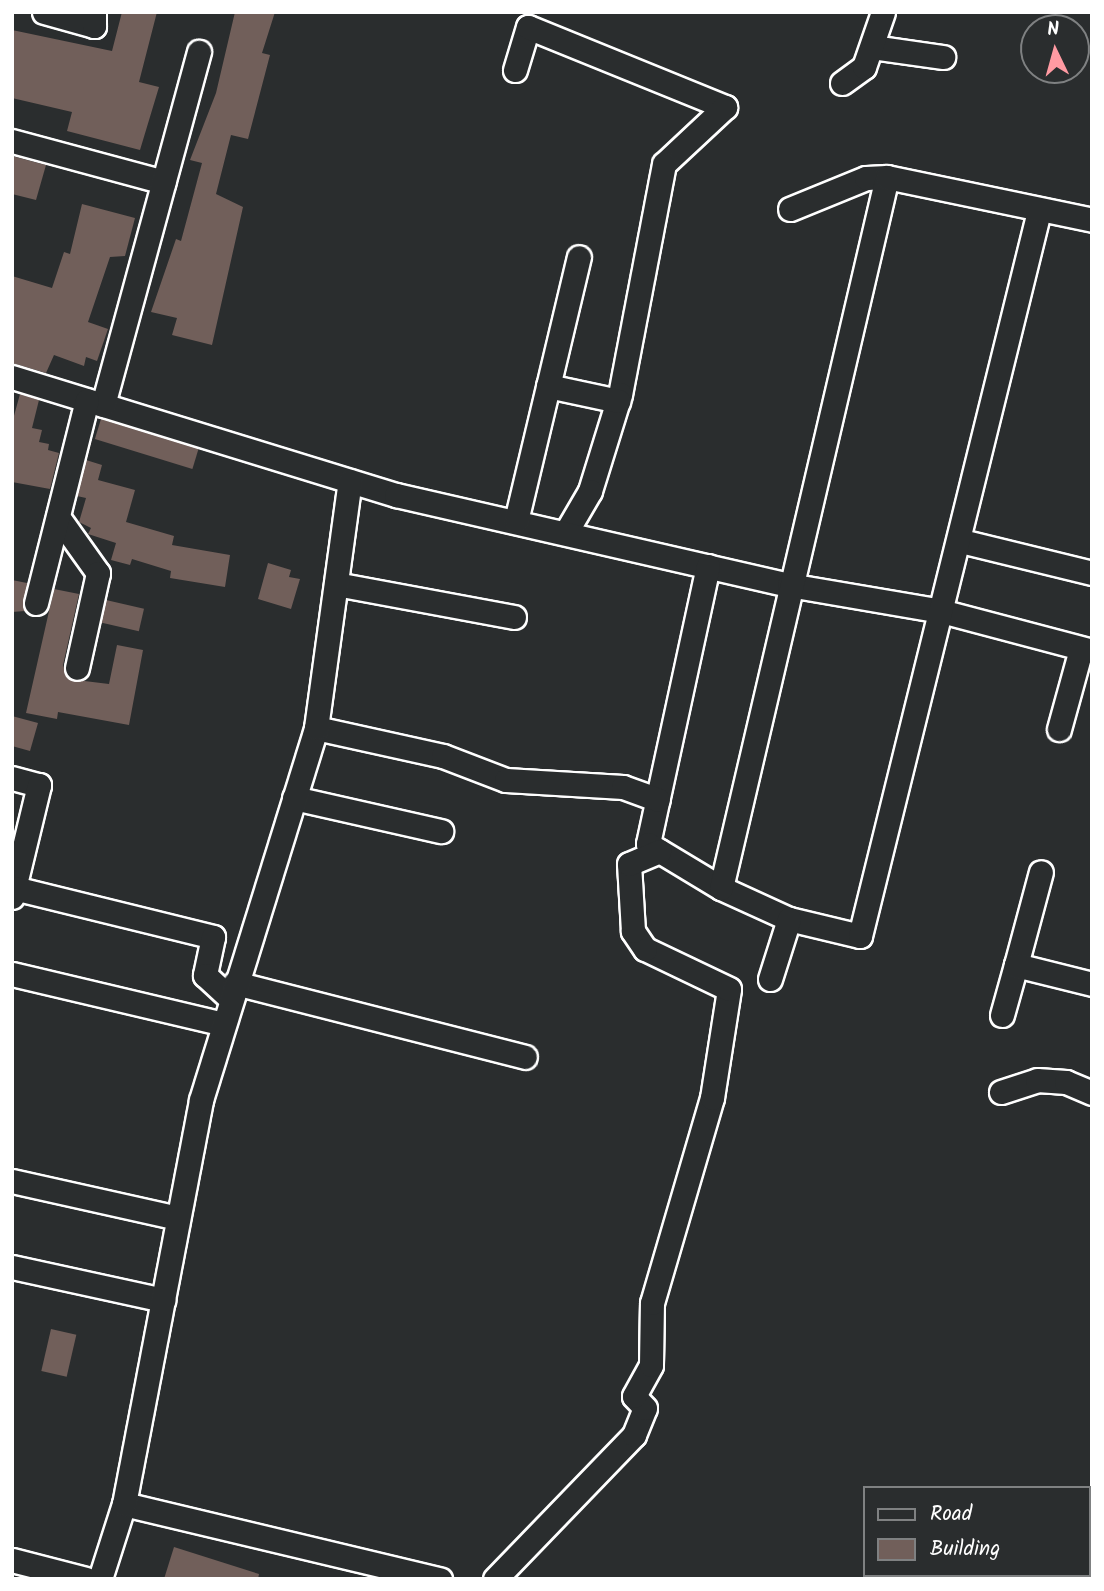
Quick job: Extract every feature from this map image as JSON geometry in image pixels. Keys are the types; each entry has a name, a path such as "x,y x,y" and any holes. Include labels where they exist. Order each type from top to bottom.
{"street":[{"path":"44,12 94,26 94,12"},
{"path":"842,83 864,67 883,12"},
{"path":"515,70 528,27 725,107 664,164 618,401 590,491 566,532"},
{"path":"872,47 943,57"},
{"path":"36,603 58,517 164,182 199,52"},
{"path":"12,141 164,182"},
{"path":"721,888 789,585 887,177"},
{"path":"790,209 866,178 887,177 1092,220"},
{"path":"708,566 648,844 721,888 789,919 860,936 961,541 1039,211"},
{"path":"516,521 579,257"},
{"path":"12,377 350,481 789,585 941,611 1087,650 1059,729"},
{"path":"548,386 618,401"},
{"path":"100,1579 124,1504 201,1100 316,728 350,481"},
{"path":"58,517 98,573 78,668"},
{"path":"961,541 1092,573"},
{"path":"335,584 514,617"},
{"path":"316,728 443,756 506,780 623,787 658,800"},
{"path":"12,778 40,785 13,893 213,937 205,975 233,991 525,1056"},
{"path":"294,798 441,831"},
{"path":"495,1579 634,1435 645,1408 634,1396 651,1365 652,1303 712,1098 729,989 645,949 634,931 629,864 659,850"},
{"path":"1002,1015 1041,872"},
{"path":"770,979 789,919"},
{"path":"1016,965 1092,984"},
{"path":"12,974 223,1024"},
{"path":"1001,1092 1037,1080 1066,1082 1092,1093"},
{"path":"12,1181 178,1218"},
{"path":"12,1267 163,1300"},
{"path":"124,1504 440,1579"},
{"path":"12,1560 86,1579"}],"building":[{"path":"122,12 157,12 139,82 159,87 140,150 67,131 72,112 12,98 12,30 112,51"},
{"path":"235,12 275,12 262,53 270,55 248,139 231,135 216,194 243,207 212,345 172,335 177,318 151,312 176,239 181,241 202,163 190,160 216,93"},
{"path":"12,156 46,165 36,200 12,194"},
{"path":"82,204 135,218 125,256 110,257 88,322 108,329 97,361 86,357 84,366 54,355 46,373 12,363 12,276 52,288 64,252 70,254"},
{"path":"20,394 39,400 32,428 42,430 39,442 49,444 48,450 59,453 50,489 12,482 12,423"},
{"path":"101,419 199,449 192,469 95,439"},
{"path":"86,460 102,465 98,480 135,490 126,522 174,536 172,545 230,555 225,587 170,578 171,571 132,559 130,565 111,560 116,543 88,534 91,528 79,522 86,498 77,496"},
{"path":"268,563 291,570 289,577 300,579 291,609 258,599"},
{"path":"12,580 27,583 25,611 12,612"},
{"path":"54,589 79,594 63,665 68,679 109,684 117,645 143,650 129,725 58,712 57,719 26,713"},
{"path":"106,600 144,609 139,631 101,622"},
{"path":"12,716 38,723 30,751 12,746"},
{"path":"51,1329 76,1335 67,1377 41,1371"},
{"path":"174,1547 259,1574 258,1579 164,1579"}]}
